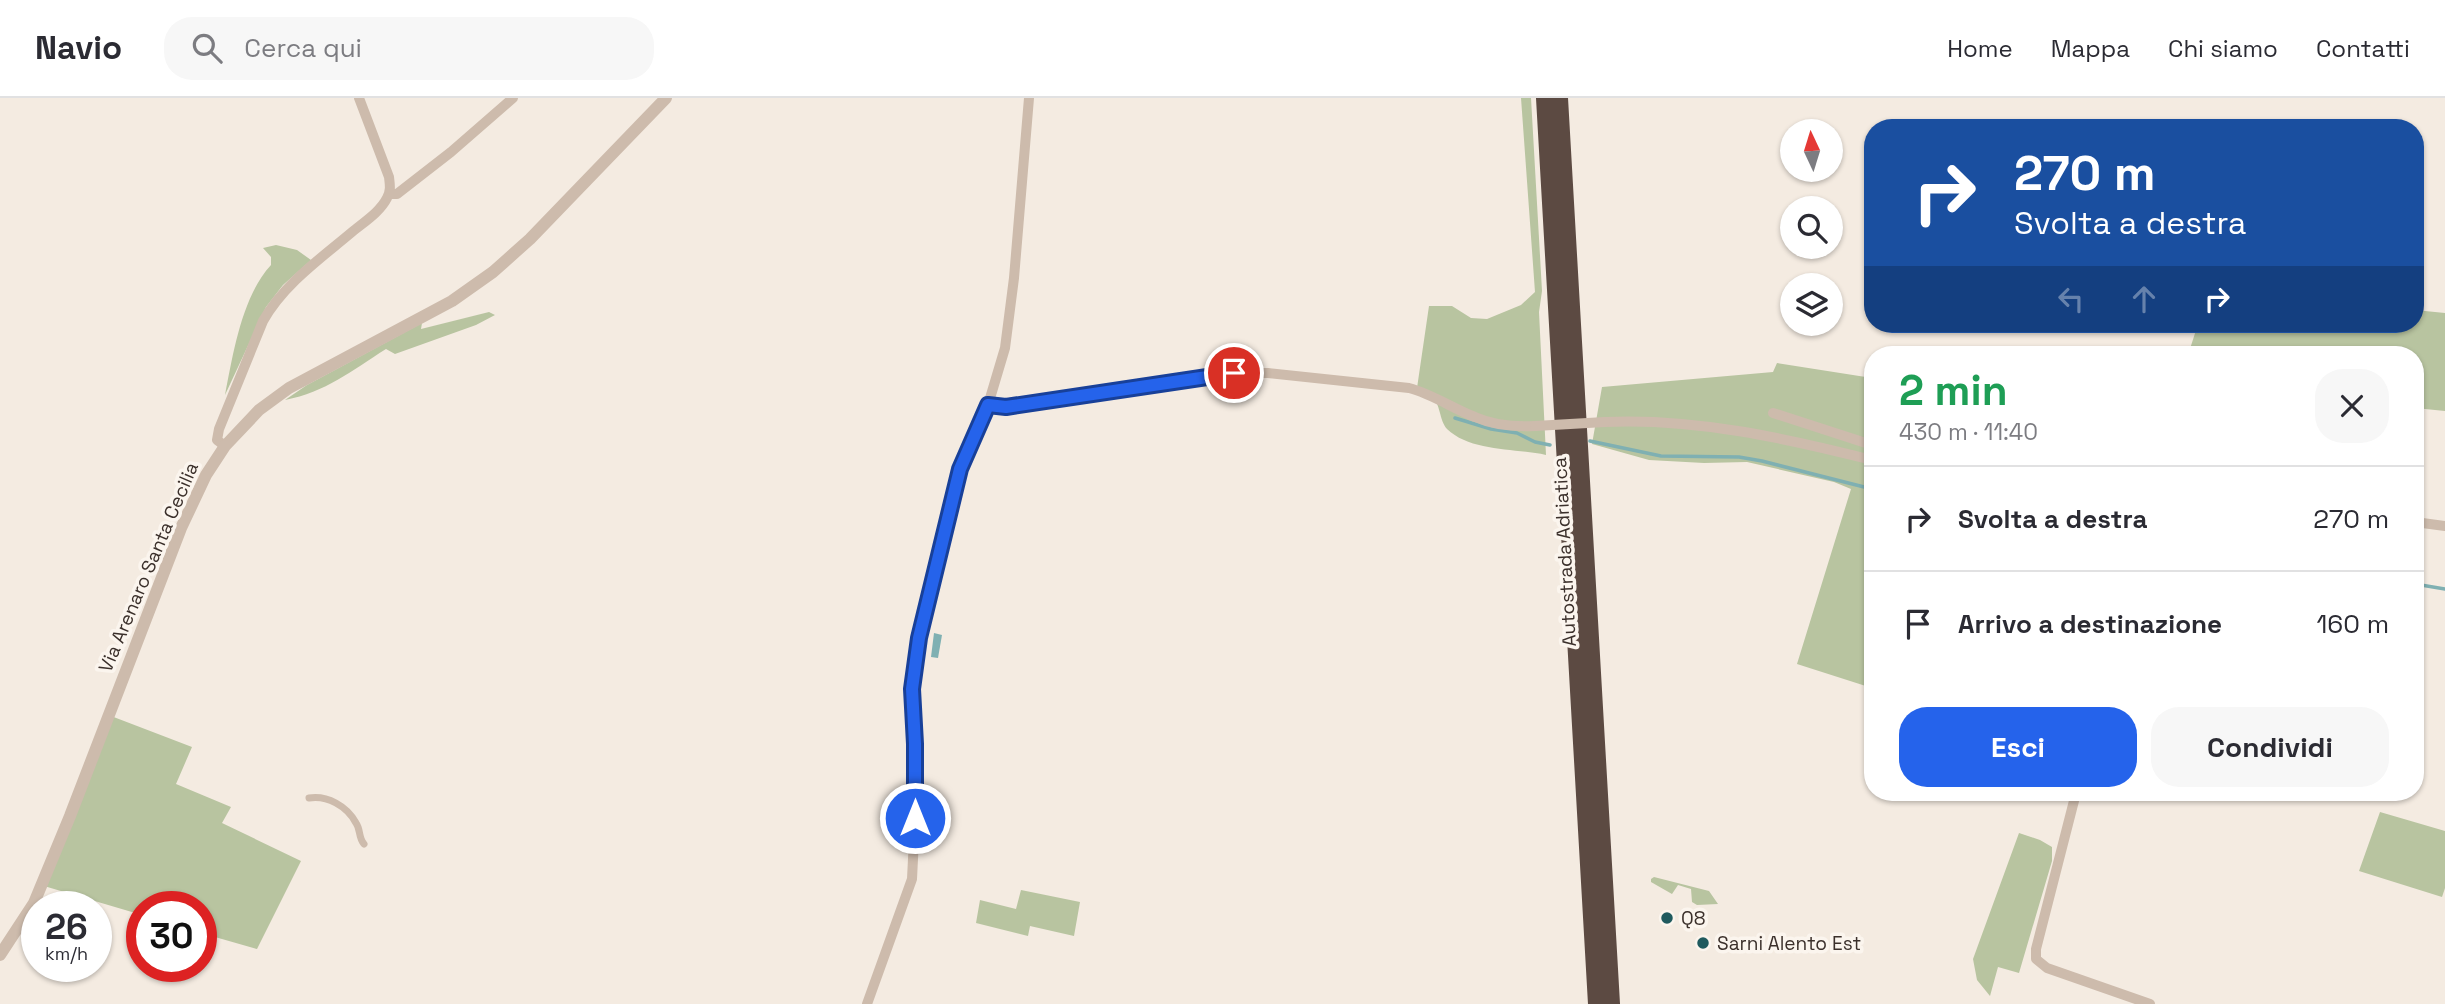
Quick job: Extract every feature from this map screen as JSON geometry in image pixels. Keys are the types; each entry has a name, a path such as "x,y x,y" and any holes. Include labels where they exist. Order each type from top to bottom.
{"highway":[{"name":"Autostrada Adriatica","path":"1545,98 1597,1004"},
{"name":"Autostrada Adriatica","path":"1559,98 1611,1004"}],"street":[{"path":"225,446 217,440 219,429 270,308 303,274 379,209 389,194 389,177 359,98"},
{"path":"389,194 397,194 414,181 513,98"},
{"name":"Via Arenaro Santa Cecilia","path":"0,955 34,903 181,528 206,475 225,446 246,422 282,393 452,300 493,272 530,239 666,98"},
{"path":"867,1004 912,879 915,744 912,689 919,638 960,469 988,405 1005,348 1014,278 1029,98"},
{"path":"988,405 1006,407 1221,374 1268,373 1409,388 1424,392 1478,419 1523,426 1605,422 1678,423 1774,437 1864,458"},
{"path":"1773,413 1864,442"},
{"path":"2424,523 2445,526"},
{"path":"309,798 320,796 337,804 356,821 364,844"},
{"path":"2074,801 2036,949 2036,959 2047,968 2150,1004"}],"green space":[{"path":"1521,98 1531,98 1542,291 1539,312 1546,455 1468,442 1447,429 1434,399 1417,388 1429,306 1452,306 1471,318 1487,319 1521,305 1535,292"},
{"path":"276,245 297,250 311,260 283,285 266,307 225,395 235,344 246,309 261,278 271,265 271,257 263,248"},
{"path":"2424,311 2445,313 2445,411 2424,409 2424,346 2191,346 2195,333 2424,333"},
{"path":"489,312 495,315 476,325 395,354 386,349 326,386 285,400 307,385 422,323 421,329"},
{"path":"1777,363 1864,377 1864,685 1797,664 1851,489 1834,482 1747,462 1649,460 1592,444 1602,387 1773,372"},
{"path":"111,716 192,747 176,784 231,807 222,823 301,861 257,949 217,938 217,891 126,891 126,910 112,906 112,891 61,891 44,886"},
{"path":"2380,812 2445,831 2445,888 2442,897 2359,871"},
{"path":"2019,833 2052,847 2052,861 2019,973 1998,967 1990,996 1977,980 1973,959"},
{"path":"1654,877 1709,891 1718,904 1697,905 1692,902 1691,889 1678,885 1672,894 1651,882"},
{"path":"1021,890 1080,902 1074,936 1030,926 1028,936 976,923 980,900 1016,909"}],"water":[{"path":"934,633 942,635 938,658 931,657"}],"waterway":[{"path":"1455,418 1491,429 1517,433 1535,442 1550,445"},
{"path":"1590,441 1661,456 1739,457 1864,487"},
{"path":"2424,586 2445,589"}],"place":[{"name":"Q8","path":"1667,918"},
{"name":"Sarni Alento Est","path":"1703,943"}],"route":[{"path":"915,818 912,689 919,638 960,469 988,405 1006,407 1234,373"}]}
